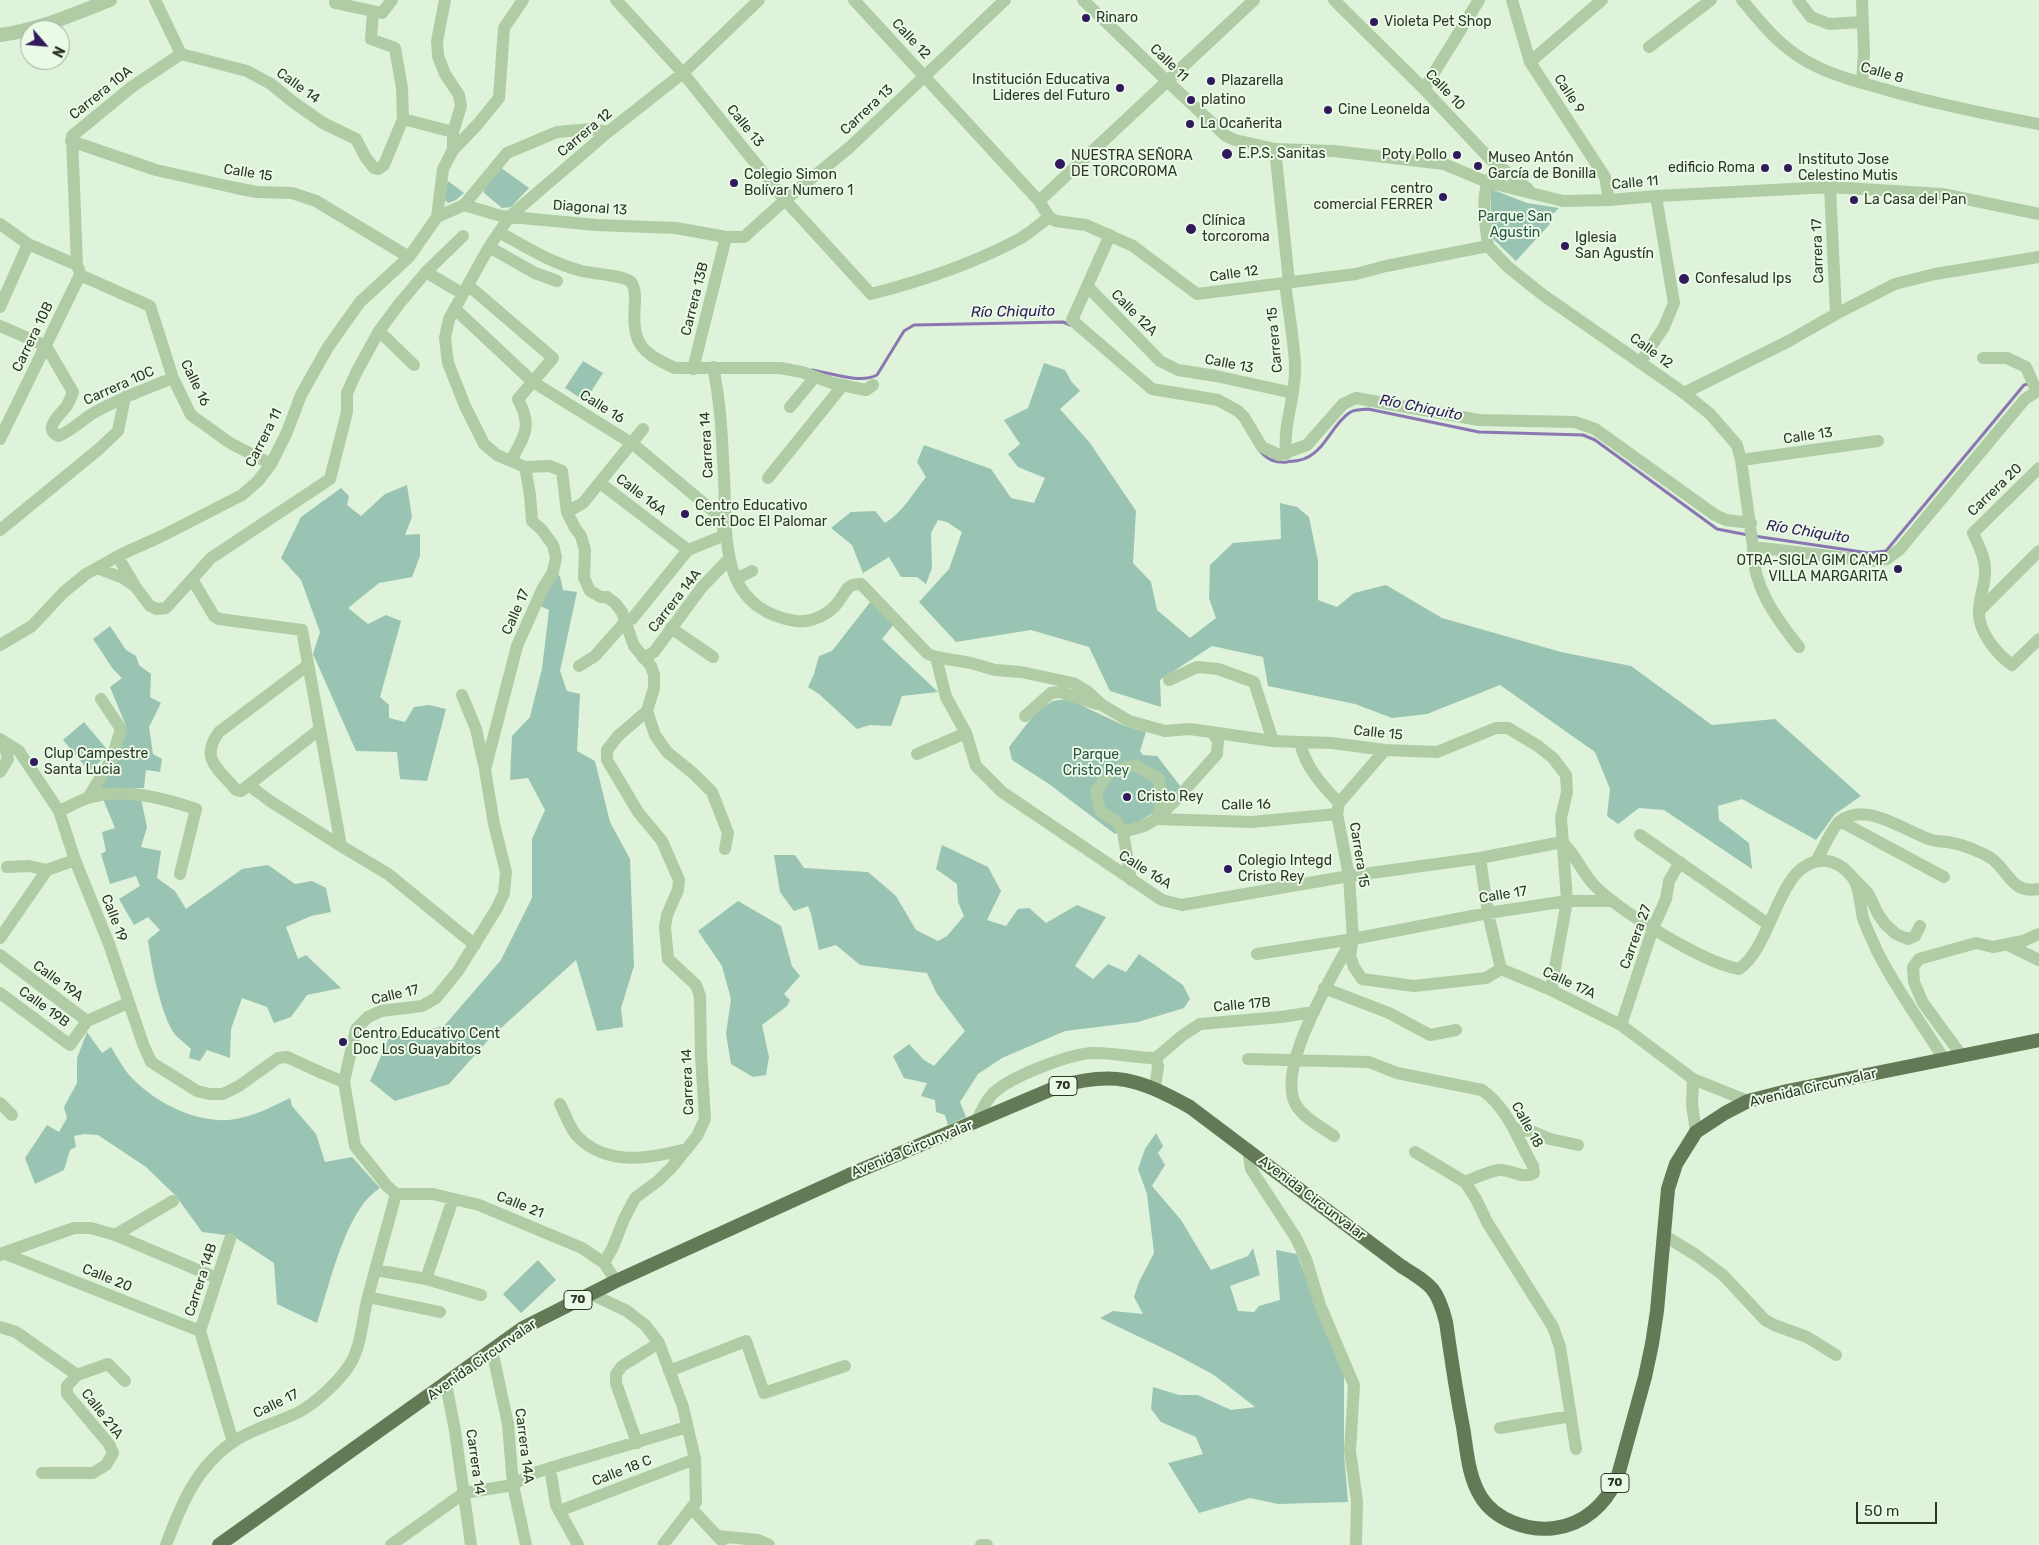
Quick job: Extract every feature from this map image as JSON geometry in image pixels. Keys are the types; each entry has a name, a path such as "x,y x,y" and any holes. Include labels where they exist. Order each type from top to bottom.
{"main road":[{"name":"Avenida Circunvalar","path":"219,1545 523,1328 616,1281 848,1175 975,1123 1032,1097 1081,1080 1097,1077 1136,1082 1190,1106 1401,1266 1428,1283 1440,1300 1446,1322 1471,1472 1475,1485 1485,1502 1500,1514 1520,1525 1537,1529 1554,1528 1586,1518 1610,1493 1617,1479 1646,1377 1658,1311 1668,1189 1676,1164 1696,1132 1748,1101 1787,1090 2039,1040"}],"street":[{"path":"0,35 50,25 110,0"},
{"path":"155,0 181,54"},
{"path":"335,2 361,4 373,12 382,13 392,0"},
{"path":"373,12 371,39 395,48 402,88 403,120 452,132 461,106 459,95 438,56 437,41 445,0"},
{"name":"Carrera 11","path":"0,645 32,626 64,592 86,574 242,496 258,481 271,464 287,432 301,395 328,347 360,302 409,257 437,218 443,169 453,150 499,98 504,28 523,0"},
{"name":"Calle 13","path":"616,0 682,73 785,200 871,294 929,276 982,256 1022,237 1049,218"},
{"name":"Carrera 12","path":"455,310 489,247 510,216 608,132 682,73 759,0"},
{"name":"Calle 12","path":"854,0 1039,202 1049,218 1056,221 1086,225 1133,246 1197,294 1356,274 1386,266 1488,246 1508,267 1543,294 1684,393 1710,414 1737,445 1742,460"},
{"name":"Carrera 13","path":"744,237 785,200 850,147 1005,0"},
{"name":"Calle 11","path":"1083,0 1226,136 1235,140 1275,149 1334,151 1444,164 1487,182 1563,201 1830,187 1942,194 2039,214"},
{"path":"1039,202 1254,0"},
{"name":"Calle 10","path":"1334,0 1500,168 1520,185 1539,196"},
{"path":"1424,89 1479,0"},
{"name":"Calle 9","path":"1512,0 1530,62 1605,177 1609,200"},
{"path":"1530,62 1602,0"},
{"path":"1648,46 1710,0"},
{"name":"Calle 8","path":"1742,0 1786,48 1812,64 1837,75 1983,114 2039,124"},
{"path":"1798,0 1811,17 1829,24 1862,22"},
{"path":"1862,0 1864,52 1862,83"},
{"name":"Carrera 10A","path":"78,270 72,136 133,86 181,54"},
{"name":"Calle 14","path":"181,54 247,71 271,84 323,123 356,139 366,158 374,168 378,169 384,165 403,120"},
{"path":"437,218 464,205 507,153 557,132 591,129 608,132"},
{"name":"Carrera 11","path":"452,132 453,150"},
{"name":"Calle 15","path":"72,141 156,170 243,189 292,193 316,201 409,257"},
{"name":"Carrera 15","path":"1275,149 1295,366 1293,393 1284,436 1286,454"},
{"path":"1488,246 1484,214 1487,182 1500,168"},
{"name":"Carrera 17","path":"1830,187 1836,314"},
{"path":"1640,363 1664,327 1674,303 1656,196"},
{"name":"Diagonal 13","path":"464,205 493,214 510,216 596,225 676,228 726,237 744,237"},
{"path":"0,224 28,244 78,270"},
{"path":"499,232 552,262 593,274 625,278 632,283 635,292 634,329 643,349 659,361 675,368 780,368 802,372 842,385 866,390 873,385"},
{"path":"1110,235 1072,320 1152,389 1218,400 1238,411 1244,417 1262,448 1278,455 1286,454 1307,445 1343,404 1356,398 1479,420 1575,422 1595,429 1715,515 1752,535 1873,561 1887,559 1900,548 2024,399 2037,389 2026,367 2007,358 1983,358"},
{"path":"122,564 150,606 157,609 166,608 211,558 330,479 347,412 347,393 356,373 379,331 426,272 463,236"},
{"name":"Carrera 13B","path":"693,369 726,237"},
{"path":"0,307 28,244"},
{"path":"489,247 535,273 557,281"},
{"path":"1684,393 1787,342 1836,314 1904,280 2039,257"},
{"name":"Calle 16","path":"78,270 150,306 173,378 191,415 230,443 271,464"},
{"name":"Carrera 10B","path":"0,439 46,346 78,270"},
{"path":"426,272 466,290 553,358 518,399 524,409 527,433 511,460"},
{"name":"Calle 12A","path":"1086,286 1160,361"},
{"path":"455,310 449,318 445,338 448,363 474,426 484,444 497,455 525,467 550,466 562,470 567,512 575,528 582,536 585,550 584,578 590,591 601,597 607,597 622,612 634,646 651,666 654,675 654,688 646,711 655,735 667,752 712,792 728,833 724,849"},
{"name":"Calle 16","path":"455,310 534,382 633,444 719,516 726,535"},
{"path":"0,326 46,346"},
{"path":"379,331 414,366"},
{"name":"Carrera 10C","path":"46,346 74,392 68,405 53,421 52,429 54,434 58,436 68,432 82,420 125,397 173,378"},
{"name":"Calle 13","path":"1160,361 1178,370 1216,376 1293,393"},
{"name":"Carrera 14","path":"713,368 720,403 728,560 736,579 749,599 772,614 797,621 815,620 839,603 846,589 854,584 861,584 867,588 928,654 936,657"},
{"path":"790,406 815,377"},
{"path":"768,478 842,385"},
{"path":"0,530 99,450 118,432 125,397"},
{"path":"567,512 583,503 633,444 643,429"},
{"name":"Calle 13","path":"1742,460 1878,440"},
{"path":"1742,460 1743,483 1752,535 1752,563 1762,590 1775,616 1799,647"},
{"name":"Calle 17","path":"166,1545 179,1509 195,1481 212,1461 233,1442 264,1426 300,1411 330,1388 349,1365 356,1351 368,1297 396,1194 387,1186 355,1146 344,1082 356,1028 368,1017 381,1011 422,1006 436,998 458,971 475,945 504,893 506,872 494,824 485,770 517,646 542,590 553,572 556,557 553,545 542,530 532,521 525,467"},
{"name":"Carrera 20","path":"1979,611 1985,569 1973,533 2039,468"},
{"name":"Calle 16A","path":"600,483 688,550"},
{"path":"579,666 595,656 625,622 632,619 688,550 726,535"},
{"path":"2039,551 1979,611 1981,625 1992,645 2002,658 2012,665 2039,639"},
{"name":"Carrera 14A","path":"643,658 654,652 702,587 728,560"},
{"path":"97,568 123,578 135,586"},
{"path":"736,579 752,572"},
{"path":"192,579 214,616 220,619 302,630 341,846"},
{"path":"671,628 713,657"},
{"path":"936,657 971,662 995,670 1021,672 1073,683 1088,692 1102,705"},
{"name":"Calle 16A","path":"936,657 946,697 966,733 976,766 1002,792 1162,900 1182,905 1349,876 1480,858 1562,842"},
{"path":"308,665 218,732 211,741 210,758 236,790 241,791 250,786 320,729"},
{"path":"1170,680 1198,667 1218,669 1254,682 1273,741"},
{"path":"1025,716 1051,693 1060,692 1102,705"},
{"path":"462,695 476,729 485,770"},
{"path":"88,798 112,758 121,729 101,699"},
{"name":"Calle 15","path":"1102,705 1128,721 1165,731 1190,729 1273,741 1332,743 1385,750 1437,752 1496,728 1508,728 1538,746 1553,758 1566,775 1567,792 1561,818 1567,900 1551,990"},
{"name":"Carrera 14","path":"604,1263 635,1198 658,1181 687,1149 697,1136 705,1119 700,996 696,985 668,959 665,927 667,915 678,890 675,869 662,841 638,812 607,760 607,750 618,736 646,711"},
{"path":"917,754 966,733"},
{"path":"1123,832 1144,826 1156,819 1176,800 1217,754 1218,741 1214,733"},
{"path":"0,772 8,758 2,740"},
{"name":"Calle 19","path":"2,740 19,751 59,811 75,860 109,944 128,1003 151,1062 197,1091 209,1094 223,1094 239,1086 278,1058 287,1056 344,1082"},
{"path":"1300,742 1303,757 1338,809 1385,750"},
{"path":"1131,880 1123,832 1117,822 1100,811 1096,791 1110,772 1135,765 1159,779 1162,803 1156,819"},
{"path":"250,786 270,802 388,874 475,945"},
{"path":"59,811 88,798 110,794 160,797 196,808 180,874"},
{"name":"Carrera 15","path":"1338,809 1349,876 1353,939 1350,956 1354,968 1362,979 1414,986 1486,978 1502,969"},
{"name":"Calle 16","path":"1156,819 1252,822 1338,809"},
{"path":"1817,860 1835,826 1840,821 1854,814 1892,822 1930,840 1955,843 1990,858 2011,881 2022,888 2030,890 2039,889"},
{"path":"1840,821 1944,877"},
{"path":"1640,835 1768,924"},
{"path":"1562,842 1594,885 1613,901 1653,928 1691,949 1730,967 1739,969 1747,964 1795,876 1809,863 1817,860 1826,860 1836,864 1854,879 1868,893 1878,914 1896,934 1908,939 1915,936 1920,926"},
{"path":"1480,858 1488,913 1502,969"},
{"path":"7,867 29,866 47,870 75,860"},
{"name":"Carrera 27","path":"1621,1025 1653,928 1666,899 1669,880 1680,862"},
{"path":"0,938 47,870"},
{"path":"1854,879 1863,919 1877,951 1944,1059"},
{"name":"Calle 17","path":"1257,954 1353,939 1567,900 1613,901"},
{"path":"1962,1056 1923,1003 1914,982 1913,967 1919,959 1976,943 1993,947 2008,945 2039,934"},
{"path":"1334,1136 1302,1113 1295,1104 1291,1088 1294,1060 1324,988 1353,939"},
{"path":"2008,945 2039,960"},
{"name":"Calle 19A","path":"0,955 87,1021 128,1003"},
{"name":"Calle 17A","path":"1502,969 1551,990 1621,1025 1693,1079 1748,1101"},
{"path":"1324,988 1389,1013 1430,1035 1456,1030"},
{"name":"Calle 19B","path":"0,993 70,1045 87,1021"},
{"name":"Calle 17B","path":"1156,1058 1183,1035 1200,1024 1281,1017 1314,1012"},
{"path":"975,1123 990,1096 1011,1079 1090,1053 1156,1058 1158,1066 1155,1089"},
{"name":"Calle 18","path":"1248,1059 1369,1062 1397,1073 1482,1090 1493,1097 1515,1129 1533,1166 1534,1173 1524,1176 1502,1170 1487,1172 1466,1182"},
{"path":"1693,1079 1692,1106 1696,1132"},
{"path":"0,1103 12,1115"},
{"path":"560,1104 575,1133 580,1139 598,1151 618,1157 650,1158 687,1149"},
{"path":"1515,1129 1530,1131 1550,1140 1578,1145"},
{"path":"1248,1150 1251,1170 1296,1238 1306,1259 1320,1305 1354,1384 1350,1450 1358,1501 1356,1545"},
{"path":"1415,1152 1466,1182 1487,1222 1553,1327 1560,1347 1576,1449"},
{"name":"Calle 21","path":"396,1194 433,1194 479,1205 582,1248 604,1263 616,1281"},
{"path":"426,1279 453,1199"},
{"path":"115,1235 173,1201"},
{"path":"1,1254 74,1228 92,1228 115,1235 217,1278"},
{"path":"1663,1236 1696,1255 1723,1276 1765,1320 1774,1326 1807,1337 1836,1355"},
{"name":"Carrera 14B","path":"200,1331 230,1239"},
{"name":"Calle 20","path":"1,1254 200,1331"},
{"path":"376,1270 426,1279 481,1295"},
{"path":"591,1294 627,1311 645,1325 659,1343 683,1408 695,1459 694,1505 663,1545"},
{"path":"368,1297 440,1312"},
{"path":"0,1327 16,1332 77,1375 108,1364 125,1381"},
{"path":"200,1331 233,1442"},
{"path":"670,1371 746,1341 764,1393 845,1366"},
{"path":"637,1443 616,1383 616,1374 622,1366 659,1343"},
{"name":"Carrera 14A","path":"492,1350 508,1424 513,1485 526,1545"},
{"name":"Calle 21A","path":"42,1473 93,1473 106,1465 113,1453 109,1444 67,1394 68,1386 77,1375"},
{"name":"Carrera 14","path":"446,1384 456,1431 471,1545"},
{"path":"1500,1428 1571,1416"},
{"path":"390,1545 464,1492 513,1485 531,1474 687,1427"},
{"name":"Calle 18 C","path":"559,1511 695,1459"},
{"path":"550,1468 556,1505 578,1545"},
{"path":"694,1505 723,1542 758,1540 769,1545"},
{"path":"982,1545 987,1545"}],"green space":[{"path":"500,167 529,188 511,207 502,208 484,193 484,189"},
{"path":"448,181 464,193 456,200 448,203 443,198"},
{"name":"Parque San Agustin","path":"1491,189 1527,203 1559,208 1552,215 1549,225 1516,261 1491,237"},
{"path":"583,361 603,373 585,401 565,388"},
{"path":"1044,363 1065,370 1071,381 1080,391 1060,409 1090,443 1136,511 1133,563 1151,582 1157,610 1190,638 1216,618 1209,598 1210,565 1233,543 1281,539 1280,503 1297,507 1309,517 1318,561 1318,600 1337,607 1354,593 1386,585 1442,618 1561,652 1631,666 1712,725 1775,719 1861,796 1835,814 1816,840 1742,799 1718,806 1719,820 1749,843 1752,869 1664,810 1639,808 1618,824 1607,816 1610,789 1595,752 1500,685 1427,714 1392,718 1355,704 1268,686 1263,657 1212,646 1160,680 1161,707 1110,691 1089,647 1031,630 956,642 919,602 949,569 962,532 947,522 938,520 931,533 932,568 926,584 917,577 901,577 889,557 863,573 852,545 831,528 851,512 875,511 885,523 897,514 926,477 917,462 924,445 991,469 1011,498 1034,503 1045,478 1018,467 1008,454 1020,444 1004,420 1028,408"},
{"path":"407,485 412,517 405,535 420,534 420,556 412,577 379,583 348,608 368,624 386,615 401,621 380,697 389,705 389,718 405,722 414,707 429,705 446,709 427,781 400,779 397,752 356,751 313,654 320,632 301,580 281,558 301,517 341,488 349,496 347,505 361,516 385,494"},
{"path":"556,574 560,576 563,590 577,592 560,671 567,691 580,694 577,751 595,761 610,822 630,859 634,966 621,1008 623,1027 597,1031 576,960 491,1037 449,1084 395,1101 370,1081 389,1038 444,1026 501,960 532,898 532,839 545,810 528,778 510,780 512,736 530,717 542,669 549,610 538,605"},
{"path":"871,601 894,624 882,639 938,692 902,696 891,726 870,725 857,729 819,694 808,687 819,656 832,651"},
{"path":"110,626 126,650 136,656 139,665 151,674 150,697 161,703 149,727 153,754 162,759 160,772 146,770 144,788 99,789 126,726 110,687 122,678 113,669 93,639"},
{"name":"Parque Cristo Rey","path":"1068,699 1125,726 1146,732 1140,751 1143,755 1157,756 1181,787 1167,802 1151,814 1115,834 1049,784 1012,760 1009,747 1037,711 1053,701"},
{"path":"84,722 110,753 89,771 63,740"},
{"path":"103,799 141,799 147,827 141,847 161,851 157,878 175,891 186,909 242,869 268,865 295,884 312,881 326,888 331,912 311,916 286,927 298,959 306,955 341,988 307,995 291,1017 274,1023 267,1007 242,998 231,1029 230,1058 207,1050 200,1061 189,1058 191,1049 176,1036 171,1027 161,1004 154,976 148,940 160,930 148,917 134,925 119,899 140,886 136,876 110,884 101,854 106,851 102,832 115,828"},
{"path":"942,845 988,867 1001,891 987,920 1006,926 1018,909 1029,908 1046,923 1077,905 1106,917 1075,966 1093,979 1108,964 1126,972 1139,954 1183,985 1190,999 1184,1008 1138,1022 1065,1031 1002,1058 978,1074 960,1102 966,1117 948,1125 945,1115 936,1112 935,1100 921,1096 927,1083 904,1078 893,1056 909,1044 924,1060 934,1066 965,1031 937,994 927,973 860,965 836,945 819,950 808,906 794,911 780,892 774,855 795,855 804,868 868,872 896,896 916,930 938,941 947,936 964,916 958,902 957,884 936,869"},
{"path":"738,901 781,926 792,966 800,976 784,994 790,1000 787,1006 762,1025 769,1057 766,1075 753,1077 731,1064 726,1034 731,999 722,966 698,931"},
{"path":"87,1032 102,1053 111,1047 127,1073 151,1094 162,1102 188,1114 215,1120 237,1119 261,1112 290,1098 292,1106 316,1134 325,1162 352,1157 380,1188 357,1213 348,1230 333,1269 317,1323 277,1304 274,1263 233,1236 202,1232 176,1196 146,1167 98,1135 84,1134 74,1136 76,1147 70,1150 64,1170 35,1184 25,1158 47,1125 59,1132 67,1118 64,1107 77,1083 77,1058"},
{"path":"1156,1133 1163,1146 1158,1153 1165,1165 1152,1186 1181,1220 1211,1270 1248,1256 1253,1248 1260,1275 1230,1286 1238,1311 1254,1312 1259,1306 1280,1300 1276,1250 1297,1254 1344,1376 1344,1454 1348,1502 1278,1504 1250,1498 1199,1513 1168,1463 1203,1454 1196,1437 1161,1422 1151,1409 1153,1387 1179,1395 1198,1395 1231,1410 1255,1407 1214,1375 1100,1318 1113,1311 1143,1314 1134,1297 1139,1282 1154,1253 1147,1194 1138,1169 1145,1149"},
{"path":"538,1260 556,1280 521,1313 503,1294"}],"waterway":[{"name":"Río Chiquito","path":"812,370 854,378 877,375 904,331 914,325 1063,322 1070,325"},
{"name":"Río Chiquito","path":"1754,536 1869,553 1886,551 2024,385 2031,383"},
{"name":"Río Chiquito","path":"1260,451 1269,459 1279,462 1304,459 1318,449 1349,413 1355,410 1368,409 1479,432 1583,435 1595,440 1717,529 1748,535"}],"place":[{"name":"Rinaro","path":"1086,18"},
{"name":"Violeta Pet Shop","path":"1374,22"},
{"name":"Plazarella","path":"1211,81"},
{"name":"Institución Educativa Lideres del Futuro","path":"1120,88"},
{"name":"platino","path":"1191,100"},
{"name":"Cine Leonelda","path":"1328,110"},
{"name":"La Ocañerita","path":"1190,124"},
{"name":"E.P.S. Sanitas","path":"1227,154"},
{"name":"Poty Pollo","path":"1457,155"},
{"name":"NUESTRA SEÑORA DE TORCOROMA","path":"1060,164"},
{"name":"Museo Antón García de Bonilla","path":"1478,166"},
{"name":"edificio Roma","path":"1765,168"},
{"name":"Instituto Jose Celestino Mutis","path":"1788,168"},
{"name":"Colegio Simon Bolívar Numero 1","path":"734,183"},
{"name":"centro comercial FERRER","path":"1443,197"},
{"name":"La Casa del Pan","path":"1854,200"},
{"name":"Clínica torcoroma","path":"1191,229"},
{"name":"Iglesia San Agustín","path":"1565,246"},
{"name":"Confesalud Ips","path":"1684,279"},
{"name":"Centro Educativo Cent Doc El Palomar","path":"685,514"},
{"name":"OTRA-SIGLA GIM CAMP VILLA MARGARITA","path":"1898,569"},
{"name":"Clup Campestre Santa Lucia","path":"34,762"},
{"name":"Cristo Rey","path":"1127,797"},
{"name":"Colegio Integd Cristo Rey","path":"1228,869"},
{"name":"Centro Educativo Cent Doc Los Guayabitos","path":"343,1042"}]}
